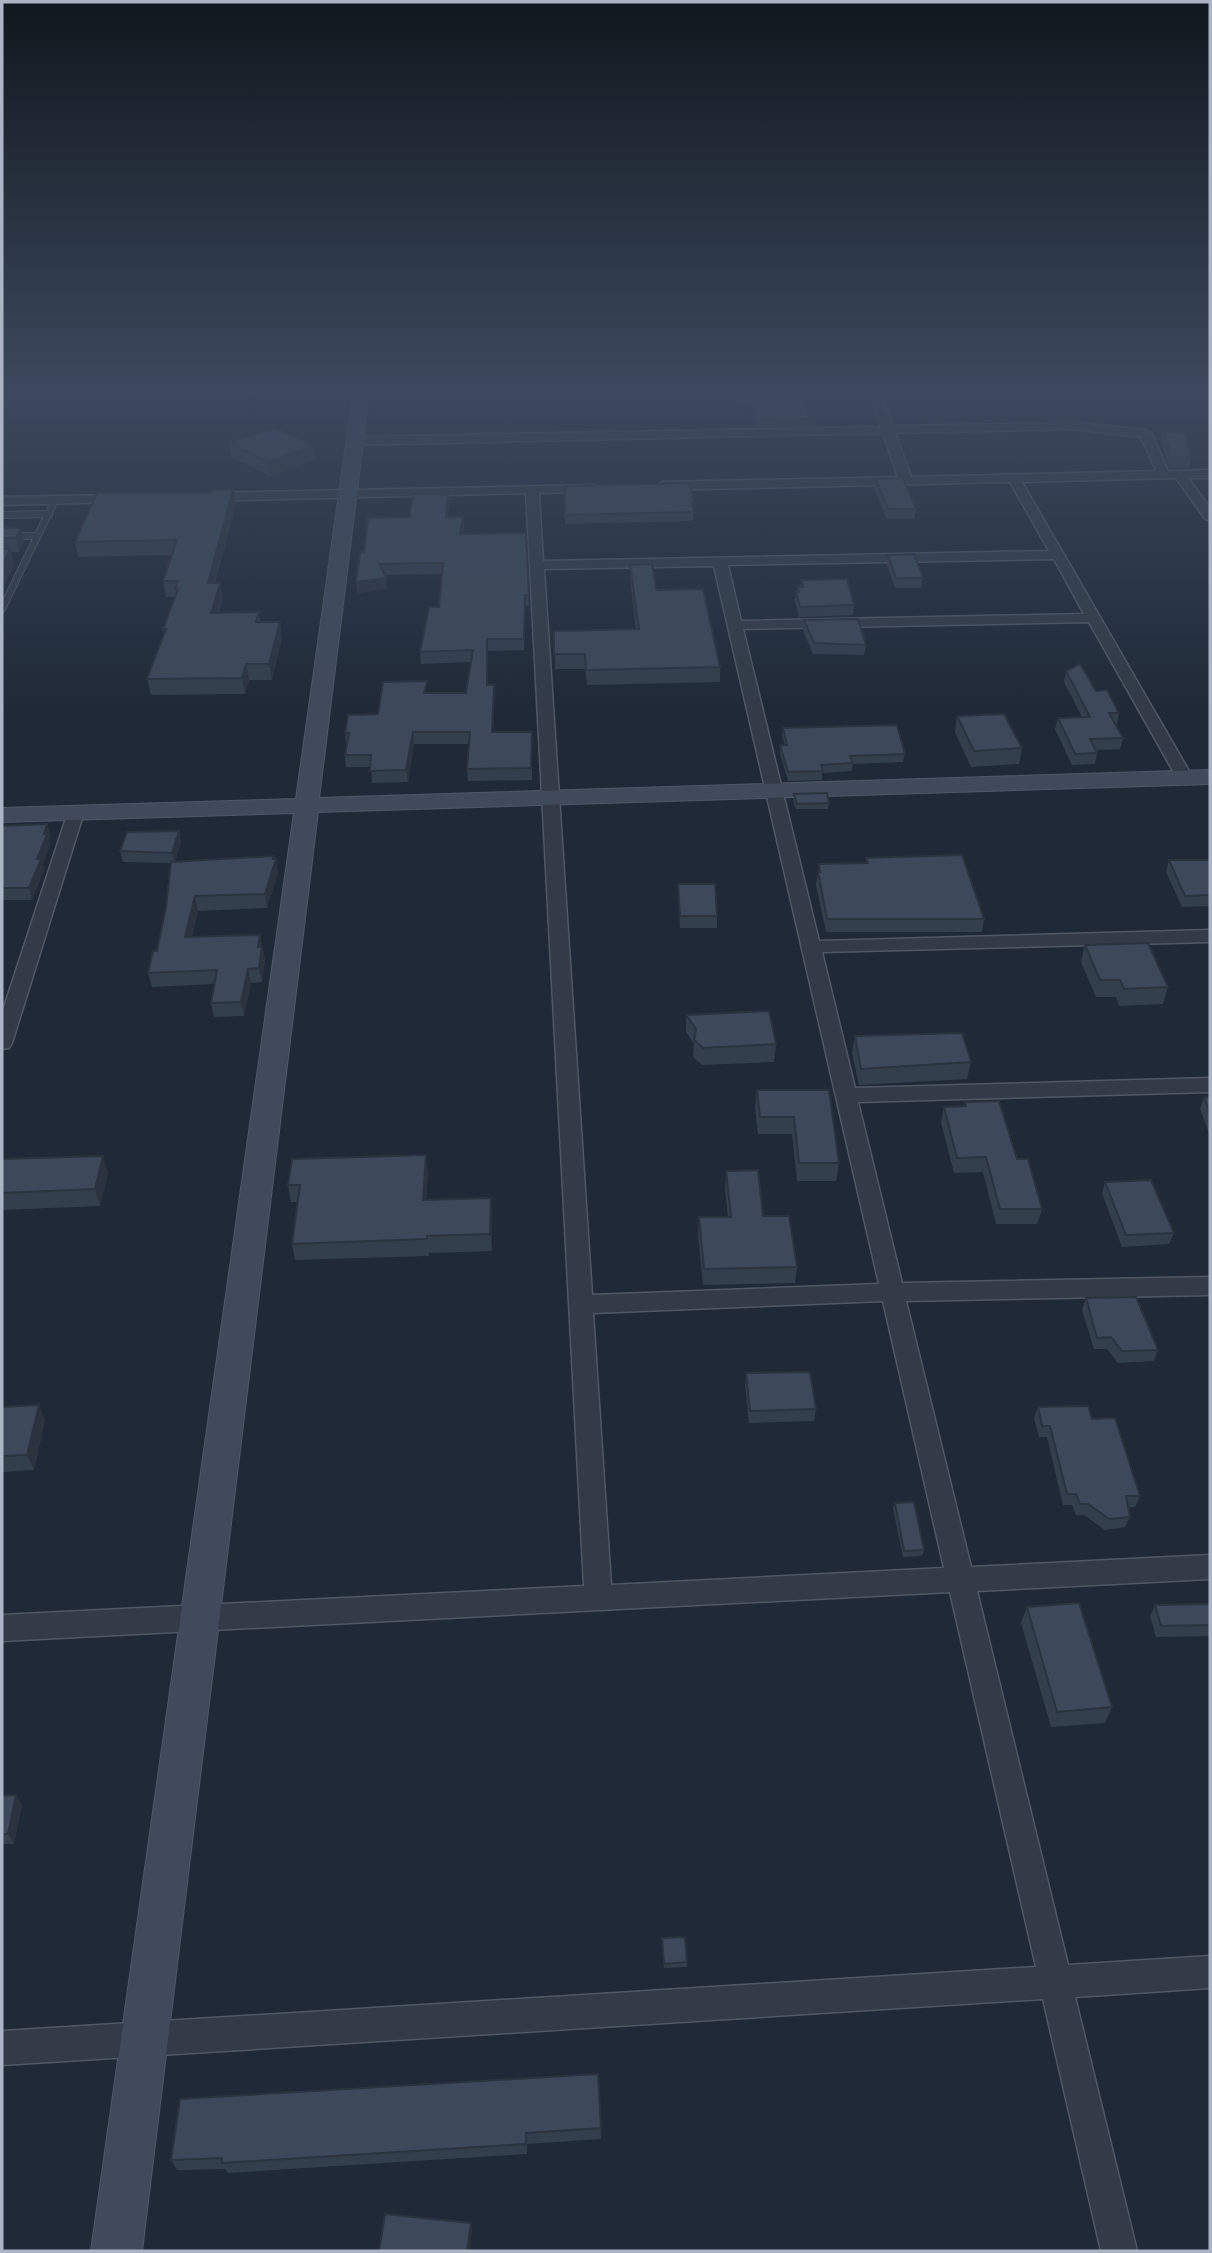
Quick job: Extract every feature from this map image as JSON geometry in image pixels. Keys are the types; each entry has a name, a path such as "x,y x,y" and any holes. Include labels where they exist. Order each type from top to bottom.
{"street":[{"path":"2,501 91,499"},
{"path":"116,2251 348,499"},
{"path":"533,499 598,1598"},
{"path":"1026,499 1185,778"},
{"path":"1198,499 1210,516"},
{"path":"537,565 1057,555"},
{"path":"720,561 1119,2251"},
{"path":"735,625 1094,618"},
{"path":"2,815 1210,777"},
{"path":"2,1043 76,813"},
{"path":"812,947 1210,936"},
{"path":"846,1095 1210,1085"},
{"path":"581,1304 893,1292 1210,1286"},
{"path":"2,1628 1210,1567"},
{"path":"2,2048 1210,1972"}],"lane":[{"path":"2,609 5,592 55,500"},
{"path":"2,515 49,514"},
{"path":"2,536 37,536"},
{"path":"13,558 25,558"}],"building":[{"path":"94,499 230,499 208,583 220,583 211,613 259,612 256,622 280,622 269,664 246,664 242,678 147,679 178,589 175,589 178,581 163,581 177,540 75,542"},
{"path":"412,499 448,499 446,517 463,517 460,534 526,533 529,595 525,595 524,639 487,639 487,685 494,685 492,732 532,732 531,768 467,769 470,732 413,732 406,770 370,771 371,755 345,755 349,733 345,733 348,715 378,714 383,682 427,681 424,693 466,693 473,650 420,652 429,607 439,607 443,563 380,564 386,578 356,582 360,552 364,552 368,518 409,517"},
{"path":"565,499 693,499 694,502 694,512 565,515"},
{"path":"884,499 912,499 916,509 888,509"},
{"path":"2,528 21,528 16,538 2,538"},
{"path":"2,549 10,549 2,567"},
{"path":"914,554 923,578 896,578 888,555"},
{"path":"652,564 656,590 703,589 720,667 586,670 585,654 554,654 554,631 639,629 630,565"},
{"path":"847,579 854,605 800,607 796,592 799,592 798,587 803,587 801,580"},
{"path":"858,619 866,645 814,643 804,620"},
{"path":"1080,664 1096,691 1107,690 1119,713 1109,713 1123,738 1090,739 1097,753 1075,754 1058,718 1090,717 1066,671"},
{"path":"1004,714 1022,748 974,751 957,716"},
{"path":"897,725 905,754 850,756 853,763 821,765 823,771 788,772 780,745 787,745 783,728"},
{"path":"827,793 829,803 797,804 794,794"},
{"path":"47,824 44,834 47,834 37,859 41,859 29,888 2,888 2,826"},
{"path":"179,831 172,853 120,851 127,832"},
{"path":"962,855 984,919 827,919 818,872 819,864 868,863 866,858"},
{"path":"274,856 273,859 276,859 265,894 195,896 185,937 260,935 258,947 262,947 259,968 248,969 241,1002 211,1003 217,970 148,973 153,951 157,951 171,862"},
{"path":"1169,860 1210,860 1210,895 1185,896"},
{"path":"678,884 715,884 717,916 680,916"},
{"path":"1148,943 1168,987 1124,989 1120,980 1100,980 1085,945"},
{"path":"769,1011 776,1044 703,1048 694,1040 696,1029 686,1015"},
{"path":"962,1033 971,1062 861,1069 855,1036"},
{"path":"757,1090 829,1090 839,1163 799,1163 794,1117 760,1117"},
{"path":"1204,1097 1210,1097 1210,1114"},
{"path":"999,1101 1017,1159 1028,1159 1042,1209 1000,1209 986,1157 957,1158 944,1107 966,1106 965,1102"},
{"path":"426,1155 423,1200 491,1198 490,1234 292,1244 300,1185 288,1185 292,1159"},
{"path":"103,1156 95,1189 2,1193 2,1159"},
{"path":"758,1170 763,1216 789,1216 797,1267 704,1269 699,1217 731,1217 726,1171"},
{"path":"1151,1180 1174,1233 1126,1235 1105,1182"},
{"path":"1136,1297 1158,1350 1122,1351 1111,1337 1097,1338 1086,1298"},
{"path":"810,1372 816,1409 750,1411 746,1373"},
{"path":"39,1405 27,1455 2,1456 2,1407"},
{"path":"1088,1406 1092,1419 1115,1418 1140,1496 1126,1496 1130,1517 1109,1519 1088,1504 1080,1504 1076,1494 1067,1494 1050,1426 1042,1426 1038,1407"},
{"path":"914,1502 924,1550 904,1551 895,1503"},
{"path":"1079,1603 1112,1707 1057,1712 1027,1607"},
{"path":"1210,1604 1210,1625 1161,1626 1155,1605"},
{"path":"16,1795 8,1834 2,1834 2,1796"},
{"path":"685,1937 687,1962 664,1964 662,1938"},
{"path":"598,2074 601,2128 526,2133 526,2144 222,2163 222,2158 171,2160 180,2099"},
{"path":"385,2214 471,2223 467,2251 379,2251"}]}
